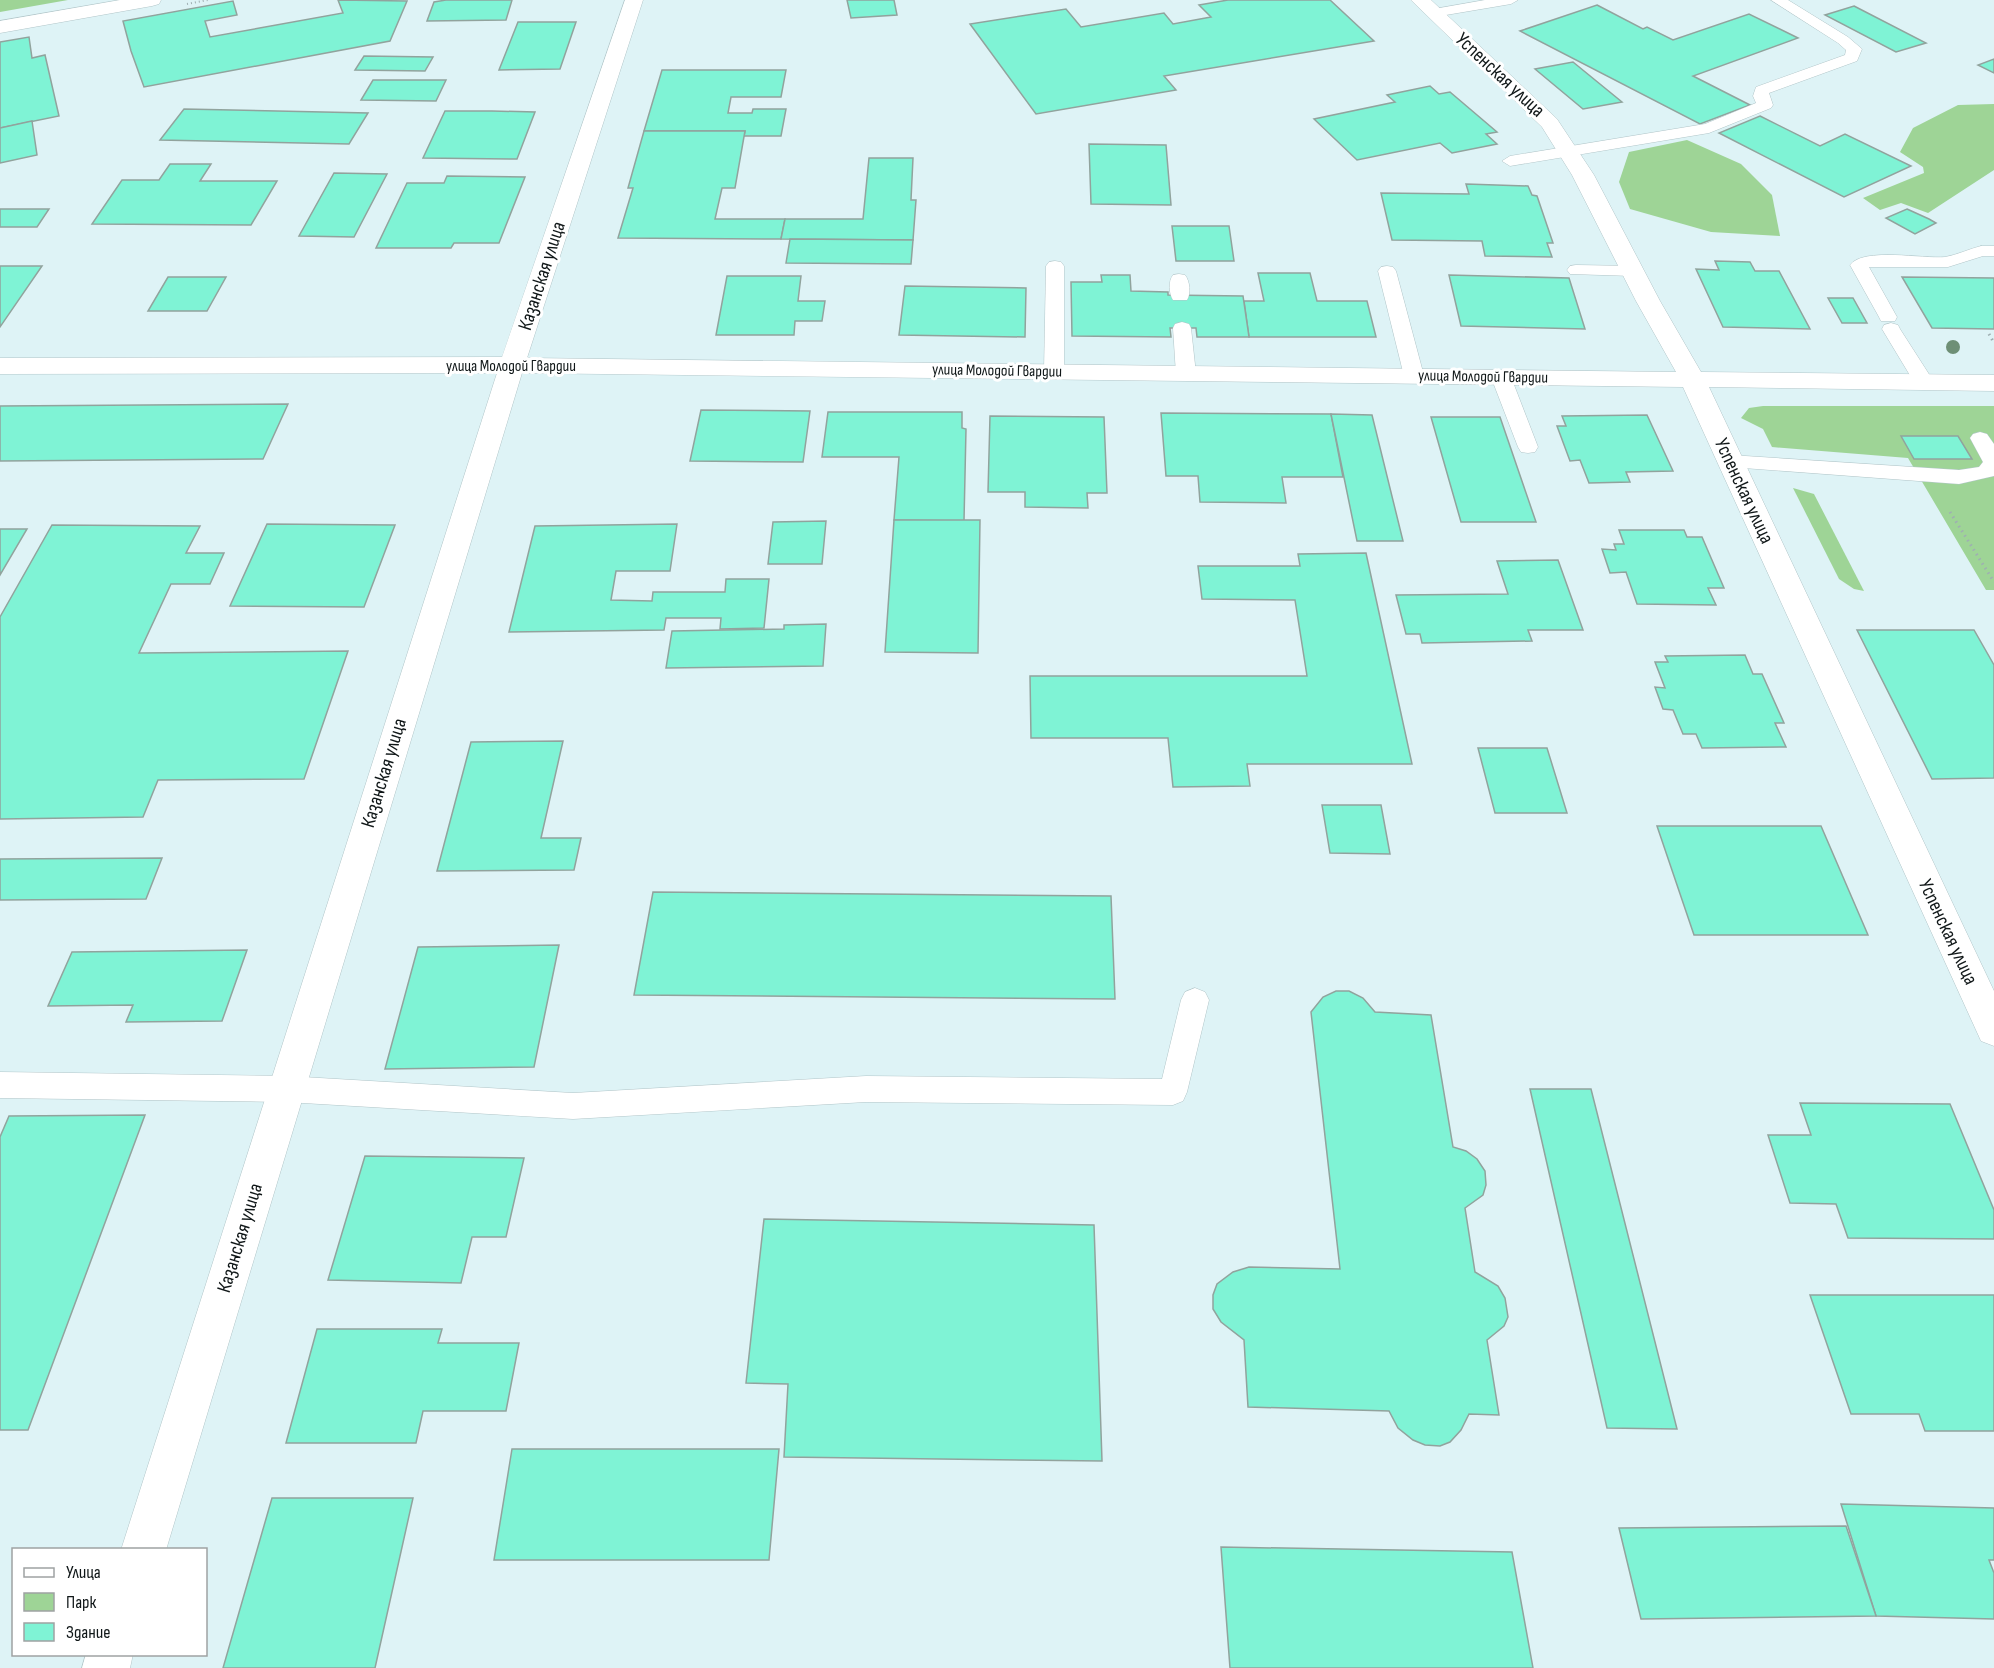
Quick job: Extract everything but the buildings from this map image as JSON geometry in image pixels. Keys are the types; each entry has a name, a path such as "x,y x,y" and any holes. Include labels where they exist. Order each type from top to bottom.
{"street":[{"path":"0,27 152,0"},
{"name":"Казанская улица","path":"144,1548 512,365 634,0"},
{"name":"Успенская улица","path":"1427,6 1550,123 1569,152 1693,380 1994,1030"},
{"name":"улица Молодой Гвардии","path":"0,366 512,365 1994,383"}],"lane":[{"path":"1427,6 1511,0"},
{"path":"1510,160 1708,128 1765,105 1761,96 1762,90 1852,58 1854,49 1843,40 1778,0"},
{"path":"1924,382 1859,265 1866,261 1948,262 1981,251 1994,251"},
{"path":"1054,372 1055,266"},
{"path":"1576,270 1633,271"},
{"path":"1387,271 1414,376"},
{"path":"1182,327 1186,374"},
{"path":"1501,377 1528,447"},
{"path":"1730,461 1921,475 1969,476 1986,472 1994,463 1980,438"},
{"path":"0,1084 286,1089 573,1106 866,1089 1173,1092 1195,1000"}],"path":[{"path":"1989,334 1994,343"},
{"path":"1945,502 1994,582"}],"green space":[{"path":"0,0 68,0 0,12"},
{"path":"1994,104 1994,170 1928,213 1901,203 1880,210 1863,198 1924,173 1923,167 1900,152 1913,128 1958,105"},
{"path":"1687,140 1741,164 1772,195 1780,236 1711,232 1630,209 1619,182 1629,152"},
{"path":"1763,406 1994,406 1994,590 1986,590 1908,458 1772,447 1763,429 1741,418 1749,408"},
{"path":"1793,488 1814,494 1864,591 1854,589 1839,579"}]}
